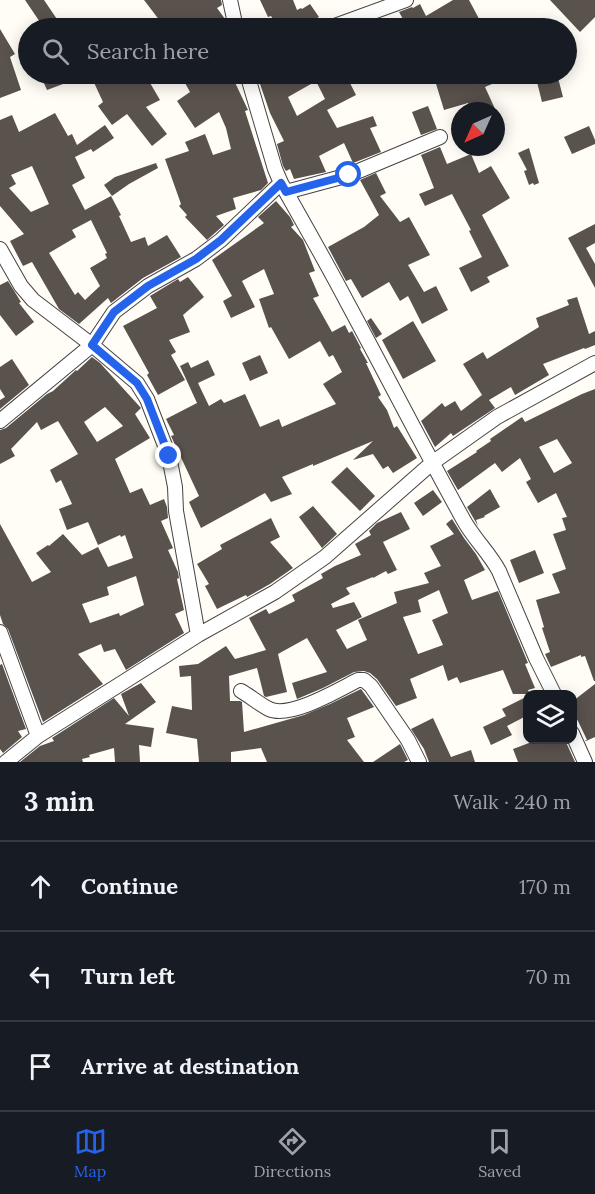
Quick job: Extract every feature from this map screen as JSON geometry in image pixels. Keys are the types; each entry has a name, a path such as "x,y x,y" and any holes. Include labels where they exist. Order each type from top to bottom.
{"street":[{"path":"230,0 234,18"},
{"path":"356,18 406,0"},
{"path":"250,84 275,170 283,188 346,300 466,525 500,571 536,658 552,690"},
{"path":"0,421 92,345 114,312 148,286 196,259 283,188 349,175 440,137"},
{"path":"0,249 21,286 33,300 137,383 147,399 169,456 175,488 176,511 198,635"},
{"path":"6,762 38,736 198,635 275,592 325,557 432,463 497,417 595,363"},
{"path":"0,632 38,736"},
{"path":"241,691 270,709 282,712 314,702 358,680 364,680 408,740 419,762"},
{"path":"577,743 585,762"}],"building":[{"path":"25,0 44,0 56,18 37,18"},
{"path":"144,0 221,0 222,5 217,8 224,18 158,18"},
{"path":"260,0 293,0 297,10 310,4 319,17 272,18 271,16 268,17"},
{"path":"453,0 469,0 479,18 402,18 399,12 420,4 426,16"},
{"path":"550,0 595,0 595,17 580,32 577,29 577,18 567,18"},
{"path":"0,29 15,54 10,57 21,90 0,98"},
{"path":"44,84 63,84 47,90"},
{"path":"95,84 151,84 160,100 146,107 167,134 152,146 127,114 112,125 98,106 103,102"},
{"path":"186,84 236,84 248,110 245,111 268,183 261,190 233,198 236,209 216,216 224,225 207,240 185,217 187,215 179,206 181,204 165,159 189,151 185,142 205,134 213,155 231,149 219,112 195,128 177,101 190,92"},
{"path":"260,84 311,84 288,97 297,116 325,99 318,84 350,84 356,95 327,110 337,128 373,116 377,126 370,128 381,152 353,163 344,143 319,156 326,172 294,179 290,169 286,171 283,166 277,144 284,141 270,113"},
{"path":"436,84 492,84 485,87 492,102 451,102 451,108 444,110"},
{"path":"538,84 560,84 563,97 542,102"},
{"path":"428,106 437,129 421,135 412,112"},
{"path":"55,113 68,136 72,134 77,145 105,125 114,138 93,152 91,149 75,157 85,178 72,185 85,210 111,196 131,242 145,237 148,246 167,235 181,257 143,278 111,303 108,298 79,324 59,309 32,262 23,266 10,241 24,234 0,206 0,120 12,115 19,132","holes":["32,166 49,204 31,212 9,188 16,184 11,175","91,220 107,253 105,254 107,258 90,268 100,286 85,300 78,292 75,295 49,253 76,237 72,230"]},
{"path":"589,126 595,144 572,154 564,137"},
{"path":"440,147 447,164 472,156 479,173 491,166 510,198 482,215 509,266 487,277 490,282 471,292 459,268 482,257 452,194 425,206 419,194 434,188 421,155"},
{"path":"529,148 539,183 534,185 533,183 529,185 524,171 527,170 518,153"},
{"path":"156,163 158,168 112,196 104,185 115,177"},
{"path":"376,173 386,193 380,196 400,222 409,217 430,255 408,265 424,292 436,286 448,310 422,324 408,296 400,301 389,282 362,298 351,279 346,281 328,247 364,227 379,215 360,180"},
{"path":"276,201 290,217 294,225 291,227 303,240 315,271 309,273 319,296 313,298 332,332 345,325 349,333 352,331 381,395 378,397 387,410 394,428 397,426 417,458 393,473 388,466 383,469 373,454 353,460 373,441 282,477 292,494 271,502 265,493 201,528 189,502 199,496 171,436 174,435 166,419 197,403 180,366 188,362 191,368 208,360 215,375 198,383 209,406 221,399 224,403 245,394 260,427 279,419 282,427 336,404 323,384 342,372 333,355 329,357 320,341 289,359 271,327 269,328 259,299 274,294 264,269 242,281 255,307 231,318 223,301 232,296 212,260 264,223 258,217"},
{"path":"595,224 595,243 586,248 595,264 595,288 568,238"},
{"path":"188,277 204,297 183,315 190,332 169,340 176,352 171,355 185,380 158,395 147,375 149,373 123,326 157,308 150,296 178,279 180,282"},
{"path":"8,281 21,302 19,303 34,322 16,336 0,315 0,285"},
{"path":"577,297 589,334 595,331 595,345 543,364 549,375 515,395 511,387 489,400 495,408 453,436 451,433 435,447 421,421 442,403 445,407 455,401 461,411 482,395 463,364 483,352 487,359 539,327 536,318 569,305 567,300"},
{"path":"371,318 382,334 376,338 367,321"},
{"path":"413,321 436,361 403,379 382,340"},
{"path":"260,355 268,373 250,381 242,363"},
{"path":"92,357 141,408 135,414 150,438 115,459 130,493 142,488 150,505 164,499 168,518 161,521 173,548 168,550 178,572 179,578 177,579 184,610 175,614 184,633 126,670 115,649 104,652 101,644 78,654 103,684 43,722 8,629 3,624 0,615 0,524 32,582 51,572 36,553 63,534 82,555 98,547 108,567 133,558 125,535 98,545 88,522 67,530 59,509 72,504 61,480 56,483 50,470 78,454 58,421 41,430 37,422 11,449 15,456 0,464 0,430 6,428","holes":["105,407 123,426 97,442 84,422","136,576 144,605 120,616 119,613 90,623 82,604 109,595 107,587"]},
{"path":"12,359 29,385 0,409 0,400 5,397 0,389 0,367"},
{"path":"595,389 595,681 585,656 581,657 581,655 551,667 545,654 550,652 536,600 560,593 552,574 566,569 553,534 566,530 562,518 567,517 556,493 538,503 526,482 531,479 520,458 502,472 495,463 458,490 447,471 477,452 491,441 490,439 522,417 525,422","holes":["557,439 572,463 554,473 539,447"]},
{"path":"347,467 375,496 360,511 331,482"},
{"path":"490,489 500,507 476,520 478,526 467,507"},
{"path":"433,490 442,502 423,516 414,503"},
{"path":"313,506 337,534 322,548 299,517"},
{"path":"401,512 410,529 383,542 397,570 388,574 386,571 346,588 350,594 331,604 333,608 354,602 362,617 336,630 347,649 367,640 358,620 397,603 394,592 429,583 424,573 441,566 430,546 454,534 446,524 452,519 485,570 464,580 472,600 498,591 528,663 525,664 535,688 523,690 523,694 513,694 503,670 460,683 457,677 448,681 443,665 410,679 417,698 396,706 377,679 364,671 354,672 297,699 292,683 327,672 307,638 278,654 287,692 264,696 257,668 229,676 230,701 242,702 244,732 304,715 361,689 374,707 347,718 355,737 347,740 364,762 267,762 261,748 231,752 231,762 199,762 197,739 166,733 172,706 192,710 191,676 180,677 179,666 198,664 226,646 235,659 266,650 249,618 266,609 269,614 295,601 292,595 323,578 321,574 361,555 355,544 371,535 369,531 377,523","holes":["439,590 448,613 432,620 443,645 418,654 403,617 421,612 418,600"]},
{"path":"271,518 280,537 270,542 293,568 247,597 246,595 217,609 205,586 209,584 197,564 222,549 220,545"},
{"path":"535,550 544,573 519,583 510,560"},
{"path":"2,664 26,729 18,731 22,737 3,753 0,749 0,665"},
{"path":"141,683 156,702 125,724 154,728 151,747 139,745 140,762 115,762 114,748 89,755 90,757 82,759 83,762 20,762 40,746 54,741 52,738 114,698 129,716 121,694"},
{"path":"595,684 595,737 586,741 577,720 577,698"},
{"path":"523,698 523,718 507,726 512,735 491,745 483,727 506,716 502,709"},
{"path":"433,718 451,757 471,750 475,762 429,762 424,749 411,729"},
{"path":"400,744 408,760 373,762"},
{"path":"526,744 567,744 575,762 518,762 513,749"}],"route":[{"path":"169,456 147,399 137,383 92,345 114,312 148,286 196,259 221,240 281,183 286,192 349,175"}]}
